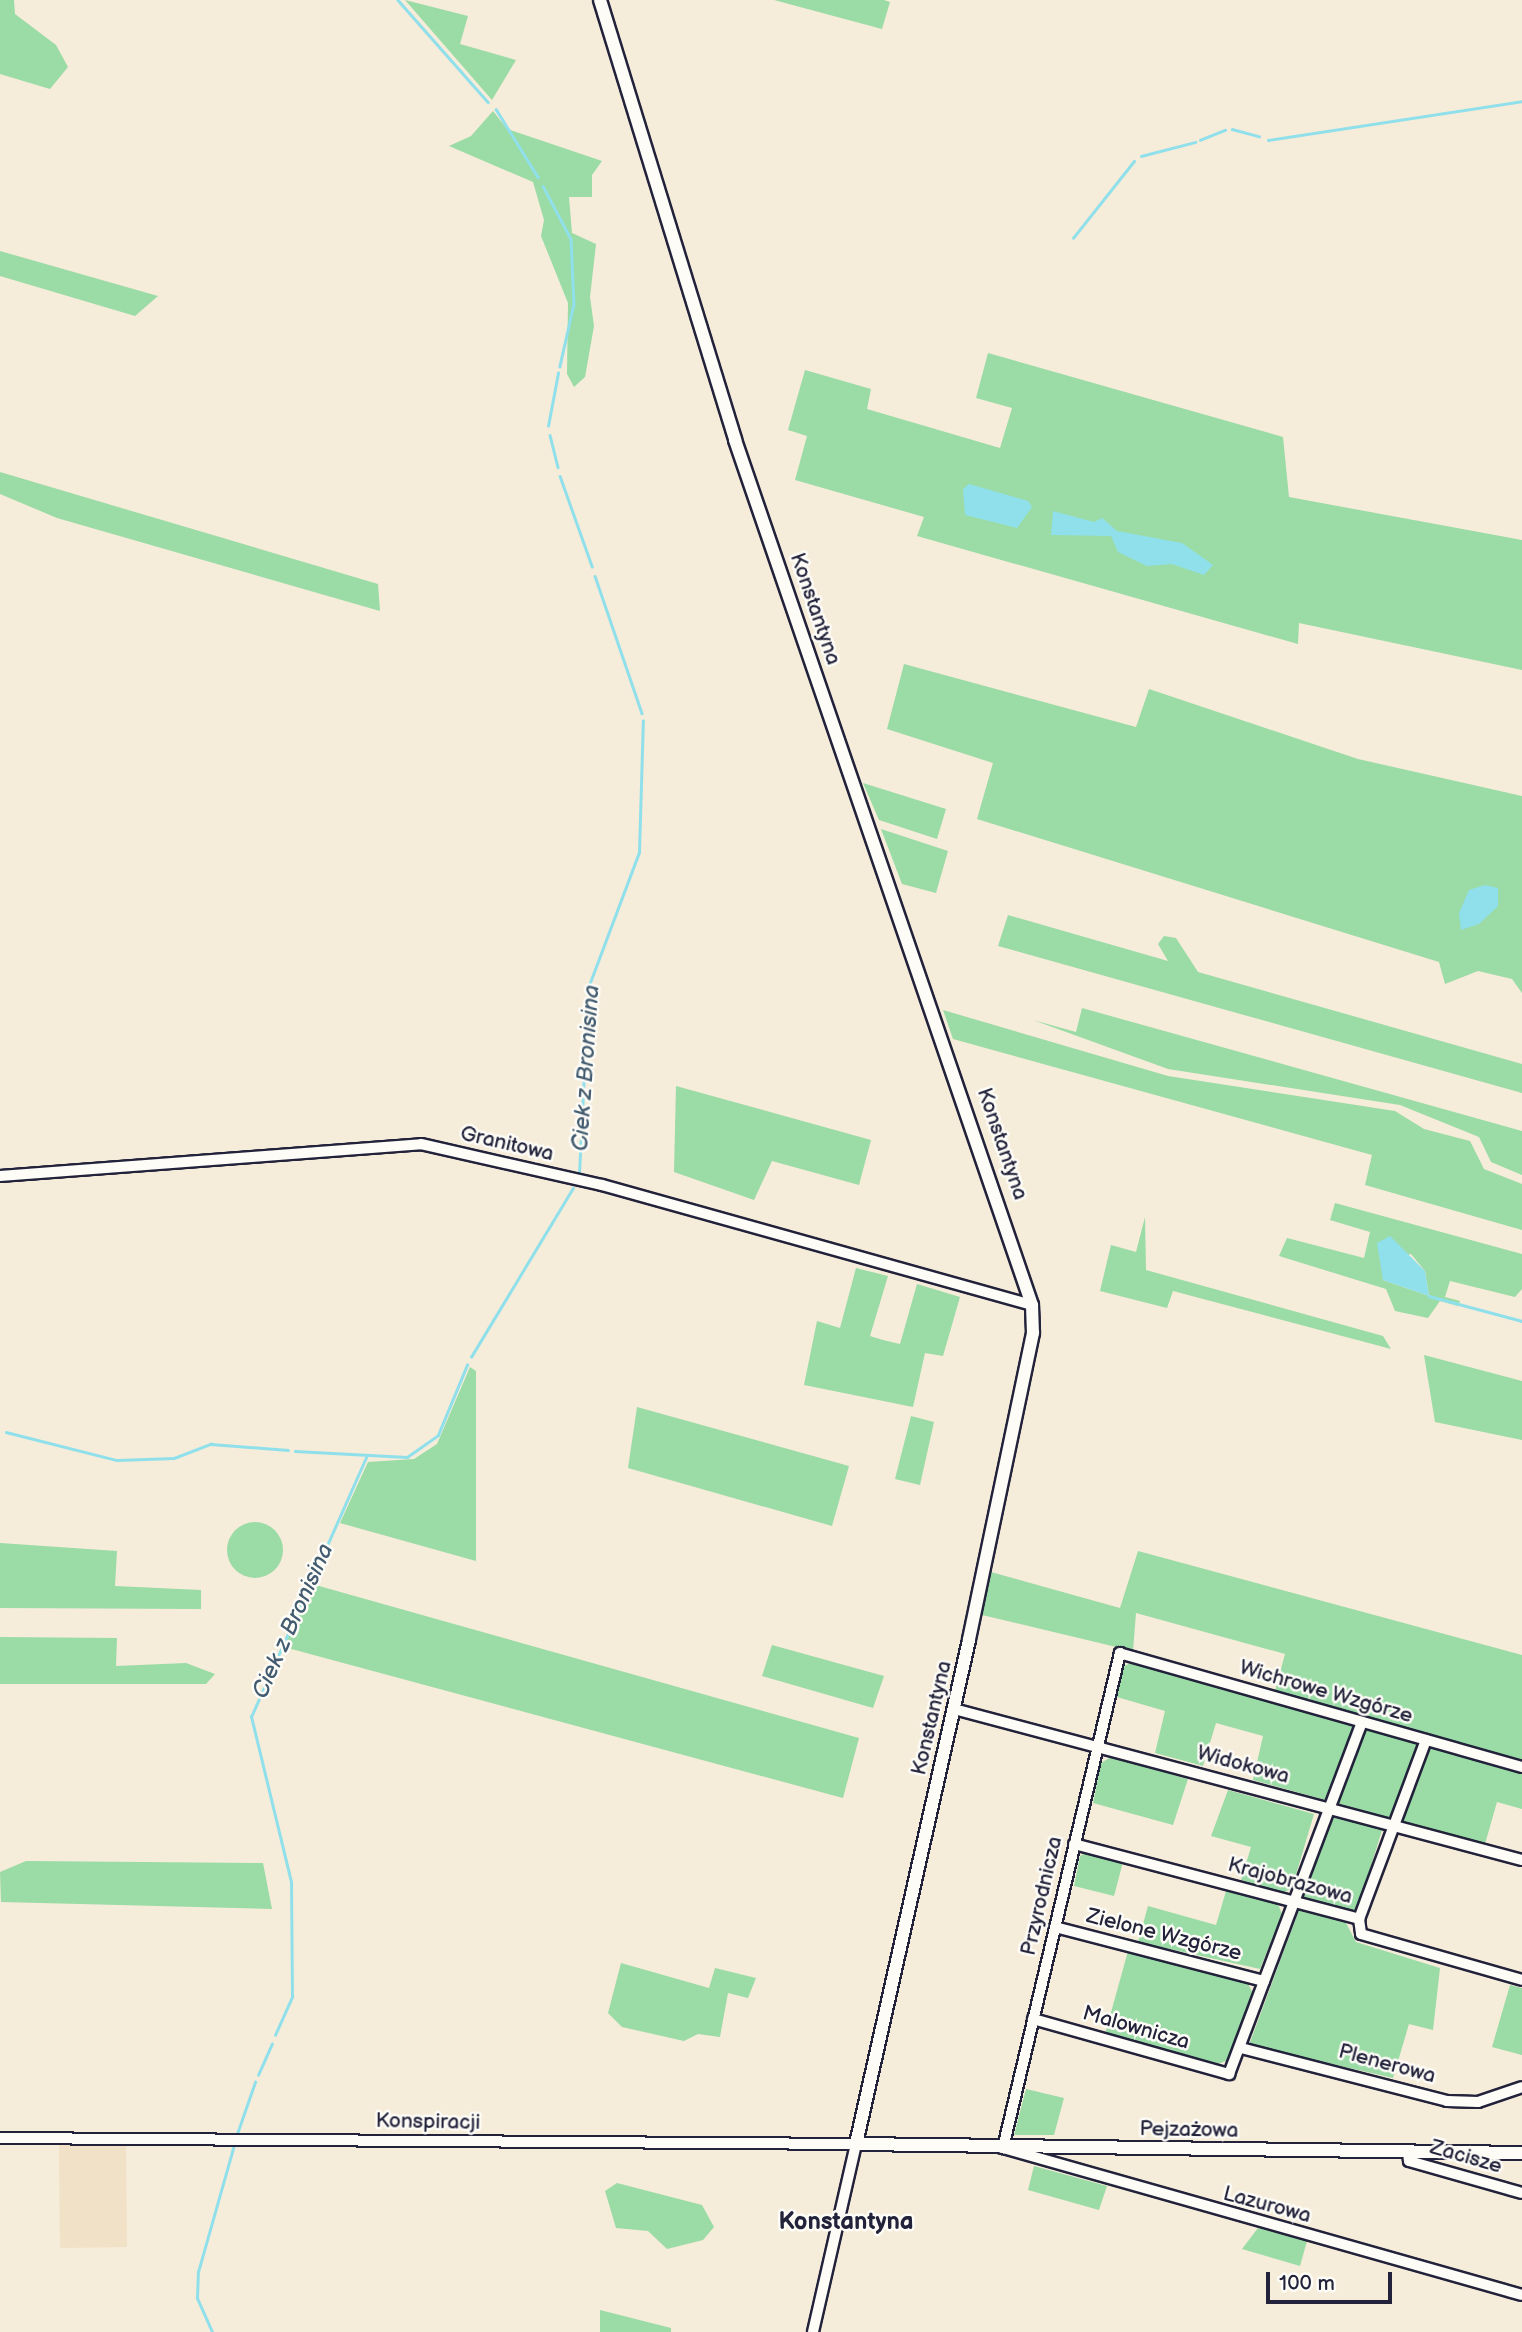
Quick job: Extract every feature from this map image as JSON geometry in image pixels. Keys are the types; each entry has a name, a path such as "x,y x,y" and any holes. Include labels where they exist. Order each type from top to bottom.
{"street":[{"name":"Konstantyna","path":"600,0 735,440 1032,1305 1033,1333 954,1709 813,2332"},
{"name":"Granitowa","path":"0,1176 421,1144 602,1185 1032,1305"},
{"name":"Wichrowe Wzgórze","path":"1120,1653 1522,1767"},
{"name":"Przyrodnicza","path":"1003,2148 1120,1653"},
{"name":"Widokowa","path":"954,1709 1522,1860"},
{"path":"1241,2048 1362,1722"},
{"path":"1359,1919 1426,1740"},
{"name":"Krajobrazowa","path":"1074,1844 1359,1919 1361,1934 1522,1980"},
{"name":"Zielone Wzgórze","path":"1055,1927 1264,1981"},
{"name":"Malownicza","path":"1033,2019 1229,2074 1241,2048"},
{"name":"Plenerowa","path":"1241,2048 1447,2101 1478,2102 1522,2087"},
{"name":"Konspiracji","path":"0,2138 856,2144"},
{"name":"Pejzażowa","path":"856,2144 1522,2153"},
{"name":"Lazurowa","path":"1003,2148 1522,2295"},
{"name":"Zacisze","path":"1408,2152 1409,2161 1522,2193"}],"shaded area":[{"path":"59,2145 126,2145 127,2247 60,2248"}],"green space":[{"path":"0,0 14,0 15,14 56,45 68,67 50,89 0,74"},
{"path":"405,0 468,16 460,44 516,60 492,100"},
{"path":"774,0 884,0 890,2 882,29"},
{"path":"493,111 507,129 602,161 592,175 592,197 569,197 572,233 596,244 590,297 594,326 585,377 574,387 567,374 568,303 541,236 544,220 533,182 449,146 471,136"},
{"path":"0,251 158,296 135,316 0,276"},
{"path":"988,353 1283,437 1289,497 1522,540 1522,670 1299,623 1298,644 917,536 924,517 795,480 807,436 788,430 805,370 871,389 867,409 1000,448 1012,408 976,398"},
{"path":"0,472 378,584 380,611 57,518 0,494"},
{"path":"904,664 1136,727 1149,689 1358,759 1522,796 1522,993 1512,979 1478,971 1445,984 1439,962 977,819 993,763 887,729"},
{"path":"863,783 946,809 937,839 879,820"},
{"path":"881,829 948,851 936,893 902,884"},
{"path":"1008,915 1168,961 1158,944 1164,936 1176,938 1198,972 1522,1064 1522,1093 998,946"},
{"path":"1082,1008 1522,1131 1522,1175 1491,1162 1479,1137 1400,1105 1168,1069 1033,1020 1076,1032"},
{"path":"943,1010 1168,1076 1395,1111 1424,1129 1470,1141 1484,1169 1522,1184 1522,1230 1365,1185 1372,1155 953,1039"},
{"path":"676,1086 871,1140 859,1185 772,1161 754,1200 674,1172"},
{"path":"1335,1203 1522,1254 1522,1289 1515,1297 1450,1281 1445,1297 1460,1301 1458,1306 1440,1301 1428,1318 1395,1311 1386,1289 1279,1256 1287,1238 1364,1258 1370,1232 1330,1220","holes":["1411,1254 1425,1271 1429,1296 1383,1280 1382,1261"]},
{"path":"1145,1217 1146,1270 1383,1336 1391,1349 1173,1291 1167,1308 1100,1291 1111,1245 1136,1252"},
{"path":"856,1268 888,1276 870,1336 883,1340 900,1344 917,1284 960,1297 943,1356 925,1353 913,1407 804,1385 817,1321 840,1328"},
{"path":"1424,1355 1522,1381 1522,1440 1435,1422"},
{"path":"470,1367 476,1371 476,1561 340,1523 368,1462 414,1459 437,1444"},
{"path":"637,1407 849,1466 832,1526 628,1468"},
{"path":"911,1416 934,1422 920,1485 895,1479"},
{"path":"255,1522 275,1530 283,1550 275,1570 255,1578 235,1570 227,1550 235,1530"},
{"path":"0,1543 117,1551 115,1586 201,1590 201,1609 0,1608"},
{"path":"1138,1551 1522,1655 1522,1762 1275,1691 1285,1654 1136,1613 1133,1651 982,1615 991,1572 1120,1608"},
{"path":"312,1584 859,1738 843,1798 284,1647"},
{"path":"0,1637 117,1638 116,1666 186,1663 215,1674 206,1684 0,1684"},
{"path":"772,1645 884,1676 873,1708 762,1676"},
{"path":"1130,1663 1522,1773 1522,1809 1497,1802 1485,1844 1253,1780 1263,1736 1216,1723 1203,1766 1155,1753 1165,1711 1117,1697 1123,1667"},
{"path":"1111,1757 1188,1779 1173,1825 1093,1803 1101,1763"},
{"path":"1228,1790 1314,1814 1292,1888 1283,1893 1241,1880 1251,1847 1211,1836"},
{"path":"1332,1814 1383,1827 1356,1914 1302,1899"},
{"path":"1088,1852 1123,1862 1114,1896 1074,1886 1080,1856"},
{"path":"26,1861 263,1863 272,1909 1,1902 0,1872"},
{"path":"1226,1891 1278,1904 1282,1914 1260,1969 1138,1942 1148,1906 1216,1925"},
{"path":"1299,1910 1346,1923 1356,1942 1440,1968 1433,2030 1409,2024 1393,2078 1249,2045"},
{"path":"1128,1951 1248,1984 1253,1993 1228,2060 1218,2064 1105,2034"},
{"path":"621,1963 709,1988 715,1968 756,1978 748,1998 728,1993 720,2037 698,2034 684,2041 622,2027 608,2013"},
{"path":"1510,1985 1522,1988 1522,2055 1492,2047"},
{"path":"1026,2089 1064,2098 1054,2135 1014,2135"},
{"path":"1034,2166 1107,2186 1099,2210 1028,2190"},
{"path":"617,2183 702,2205 714,2227 703,2240 667,2249 648,2231 616,2228 605,2191"},
{"path":"1258,2228 1307,2241 1300,2266 1242,2249"},
{"path":"600,2310 671,2328 671,2332 600,2332"}],"water":[{"path":"969,484 1028,501 1032,507 1017,528 965,515 963,489"},
{"path":"1053,511 1094,522 1102,518 1117,531 1182,543 1213,565 1204,575 1172,564 1147,566 1118,552 1111,536 1051,535"},
{"path":"1485,885 1498,888 1498,906 1479,924 1461,930 1459,913 1469,890"},
{"path":"1390,1236 1425,1271 1429,1296 1383,1280 1377,1243"}],"waterway":[{"name":"Ciek z Bronisina","path":"398,0 488,102"},
{"path":"1268,140 1522,101"},
{"name":"Ciek z Bronisina","path":"496,109 538,177"},
{"path":"1232,129 1259,136"},
{"path":"1200,140 1225,130"},
{"path":"1141,156 1195,142"},
{"path":"1073,238 1134,161"},
{"name":"Ciek z Bronisina","path":"543,186 571,239 574,304 560,366"},
{"name":"Ciek z Bronisina","path":"548,426 558,373"},
{"name":"Ciek z Bronisina","path":"550,435 558,467"},
{"name":"Ciek z Bronisina","path":"560,476 592,566"},
{"name":"Ciek z Bronisina","path":"595,576 642,713"},
{"name":"Ciek z Bronisina","path":"579,1174 588,988 639,852 643,721"},
{"name":"Ciek z Bronisina","path":"471,1357 573,1188"},
{"path":"1429,1296 1522,1321"},
{"name":"Ciek z Bronisina","path":"295,1451 407,1457 438,1435 467,1365"},
{"name":"Ciek z Bronisina","path":"6,1432 117,1460 174,1458 211,1444 288,1450"},
{"name":"Ciek z Bronisina","path":"275,2035 292,1997 291,1882 251,1717 366,1457"},
{"name":"Ciek z Bronisina","path":"258,2075 272,2044"},
{"name":"Ciek z Bronisina","path":"237,2134 255,2082"},
{"name":"Ciek z Bronisina","path":"212,2332 197,2298 198,2272 234,2145"}],"district":[{"name":"Konstantyna","path":"846,2222"}]}
